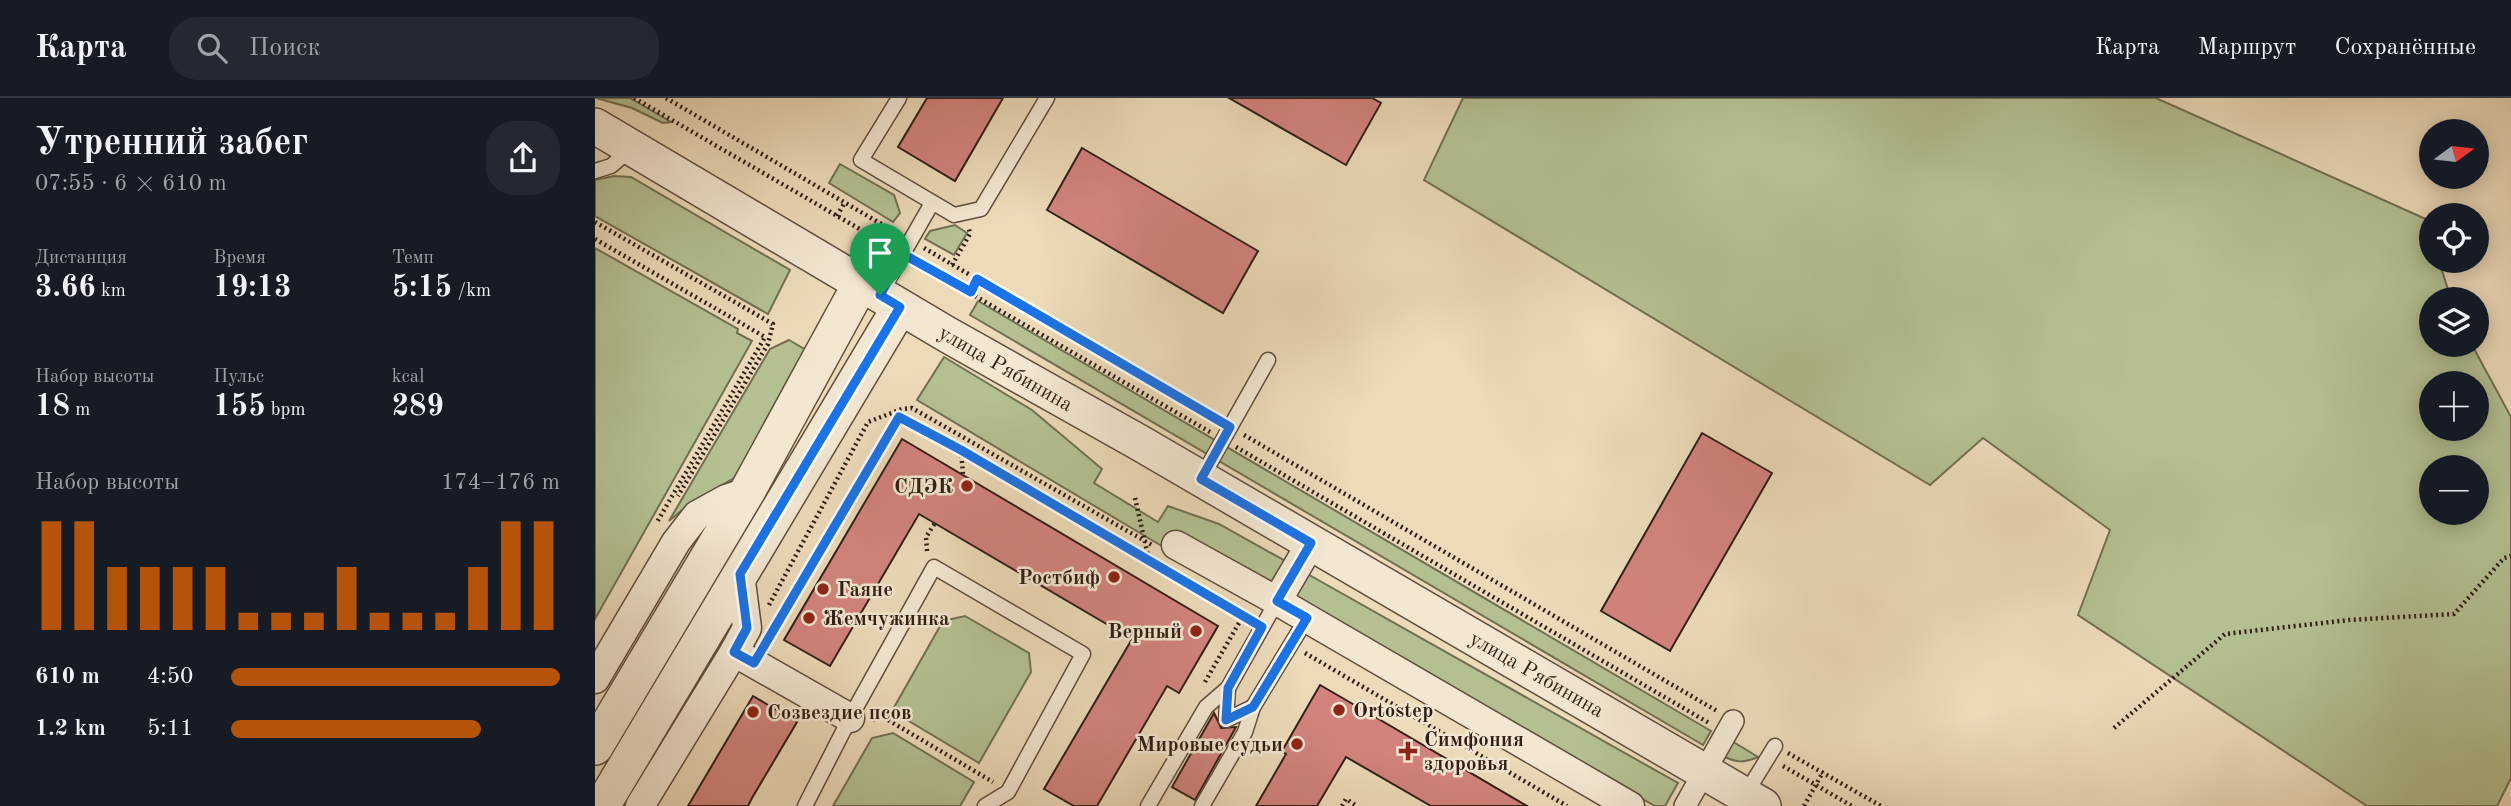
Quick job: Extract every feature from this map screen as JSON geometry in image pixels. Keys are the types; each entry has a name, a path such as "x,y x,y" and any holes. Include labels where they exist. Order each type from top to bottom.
{"street":[{"name":"улица Рябинина","path":"595,126 880,295 1754,801"},
{"path":"595,747 747,492 880,295"},
{"path":"602,806 740,574 880,295"},
{"path":"595,679 676,542 697,515 726,499 747,492"},
{"path":"1277,601 1311,543"},
{"path":"1176,545 1630,806"},
{"path":"640,806 744,658 747,628 740,574"},
{"path":"744,658 847,723"},
{"path":"1685,806 1730,727"}],"lane":[{"path":"899,98 861,160 954,215 981,209 1047,98"},
{"path":"595,171 611,166 633,148"},
{"path":"880,295 932,203"},
{"path":"1201,479 1268,360"},
{"path":"805,806 847,723 934,567 1083,654 1008,792 985,806"},
{"path":"1149,806 1206,707 1228,688 1277,601"},
{"path":"1202,806 1245,732 1253,707 1307,618"},
{"path":"1228,688 1226,720 1253,707"},
{"path":"1754,801 1771,752"}],"path":[{"path":"634,98 903,254 1227,433 1730,727"},
{"path":"666,98 977,279 1227,433 1730,727"},
{"path":"837,216 845,202"},
{"path":"595,222 773,324 768,344 657,532"},
{"path":"595,239 765,337 656,524"},
{"path":"971,292 977,279"},
{"path":"744,658 902,409 868,422 768,607"},
{"path":"899,417 961,450 1262,627"},
{"path":"961,450 963,475"},
{"path":"1135,498 1149,561"},
{"path":"928,555 926,537 935,523"},
{"path":"2114,728 2225,634 2349,620 2454,614 2504,558 2511,555"},
{"path":"1290,645 1567,806"},
{"path":"847,723 883,716 1008,792"},
{"path":"1771,752 1823,772 1881,806"},
{"path":"1771,752 1852,806"},
{"path":"1804,806 1823,772"},
{"path":"1342,806 1346,799 1357,806"}],"green space":[{"path":"596,98 630,98 671,122 663,123 632,108"},
{"path":"1463,98 2156,98 2419,216 2419,273 2443,273 2447,287 2419,287 2419,357 2478,357 2486,371 2419,371 2419,441 2489,441 2489,376 2511,417 2511,778 2497,806 2367,806 2078,615 2110,530 1983,438 1930,485 1424,180"},
{"path":"840,164 894,195 900,213 893,222 829,183"},
{"path":"614,176 631,177 790,270 768,314 595,216 595,180"},
{"path":"955,225 967,233 954,255 925,239 930,231"},
{"path":"595,248 738,329 737,333 752,341 595,619"},
{"path":"978,301 1711,731 1703,745 970,315"},
{"path":"789,340 808,351 734,478 687,506 669,521 770,349"},
{"path":"944,357 1032,410 1102,469 1094,483 1158,522 1168,506 1219,524 1289,563 1275,587 1175,531 1165,548 917,400"},
{"path":"1304,572 1678,783 1665,806 1655,806 1290,596"},
{"path":"735,606 737,620 625,806 615,806"},
{"path":"965,616 1029,653 1031,672 979,763 892,711 943,621"},
{"path":"893,733 974,782 960,806 833,806 872,738"},
{"path":"1732,741 1758,757 1740,761 1723,756"}],"building":[{"path":"927,98 1003,98 955,181 898,147"},
{"path":"1229,98 1372,98 1381,103 1346,165"},
{"path":"1082,148 1258,251 1223,313 1047,210"},
{"path":"1702,433 1772,473 1670,651 1601,611"},
{"path":"902,439 1218,626 1179,693 1167,686 1097,806 1074,806 1044,789 1132,639 919,514 830,666 784,640"},
{"path":"1320,685 1527,806 1431,806 1346,757 1317,806 1256,806 1286,754 1282,751"},
{"path":"753,696 797,722 748,806 688,806"},
{"path":"1214,713 1221,728 1236,727 1195,800 1172,787"}],"place":[{"name":"СДЭК","path":"967,486"},
{"name":"Ростбиф","path":"1114,577"},
{"name":"Гаяне","path":"823,589"},
{"name":"Жемчужинка","path":"809,618"},
{"name":"Верный","path":"1196,631"},
{"name":"Ortostep","path":"1339,710"},
{"name":"Созвездие псов","path":"753,712"},
{"name":"Мировые судьи","path":"1297,744"},
{"name":"Симфония здоровья","path":"1408,751"}],"route":[{"path":"903,254 971,292 977,279 1230,427 1201,479 1311,543 1277,601 1307,618 1253,707 1226,720 1228,688 1262,627 961,450 899,417 754,663 734,652 747,628 740,574 900,307 880,295 903,254"}]}
